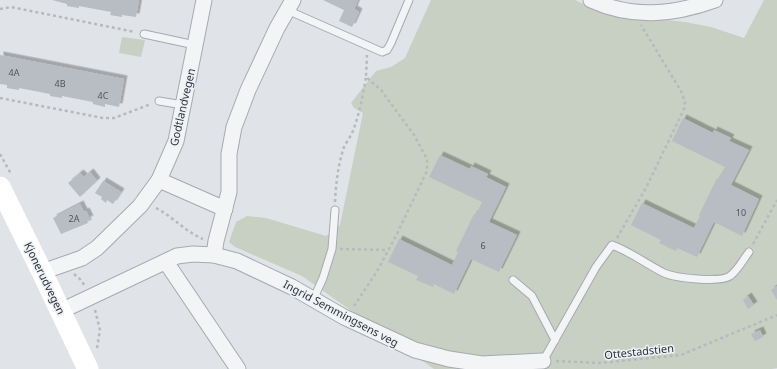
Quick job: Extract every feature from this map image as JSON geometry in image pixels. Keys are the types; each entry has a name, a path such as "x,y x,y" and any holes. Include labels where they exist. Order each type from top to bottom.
{"main road":[{"name":"Kjonerudvegen","path":"0,187 88,369"}],"street":[{"name":"Godtlandvegen","path":"42,272 82,258 97,248 140,206 159,180 176,141 204,0"},
{"path":"591,0 611,8 640,13 660,14 693,8 715,0"},
{"path":"215,248 229,192 228,154 234,127 264,54 290,5"},
{"path":"159,180 225,209"},
{"name":"Ingrid Semmingsens veg","path":"61,312 177,256 193,254 215,248 238,261 292,287 344,317 406,347 449,359 482,364 543,361"},
{"path":"166,262 238,369"}],"lane":[{"path":"290,5 382,52 387,50 409,0"},
{"path":"144,34 196,45"},
{"path":"159,101 184,105"},
{"path":"313,300 323,278 332,249 335,210"},
{"path":"543,361 596,267 612,244 626,250 665,274 710,280 720,280 729,277 738,269 749,252"},
{"path":"513,280 532,296 555,340"}],"path":[{"path":"1,8 11,7 144,34"},
{"path":"612,244 646,188 684,109 685,102 681,91 642,30 640,26 640,13"},
{"path":"335,210 336,180 340,162 345,146 354,130 363,97 368,46"},
{"path":"344,317 358,302 376,273 426,171 427,159 414,135 381,90 366,77"},
{"path":"0,98 103,118 114,118 159,101"},
{"path":"749,252 777,200"},
{"path":"140,206 152,206 163,212 188,231 215,248"},
{"path":"332,249 388,250"},
{"name":"Ottestadstien","path":"543,361 599,363 681,355 777,315"}],"green space":[{"path":"431,0 575,0 603,13 685,22 711,27 744,38 764,0 777,0 777,368 434,369 302,276 235,247 229,242 236,222 247,216 266,218 326,236 340,225 363,113 354,108 351,103 376,71 391,67 405,58"},
{"path":"122,37 145,40 141,57 119,53"}],"building":[{"path":"52,0 139,0 136,17 122,15 122,17 110,15 111,12 79,6 79,8 67,6 67,4"},
{"path":"323,0 358,0 354,9 359,12 352,27 339,21 344,10"},
{"path":"0,55 124,79 119,107 105,104 105,107 93,104 93,102 62,96 62,98 50,96 50,94 19,88 19,90 7,88 7,85 0,84"},
{"path":"683,118 713,133 714,130 731,138 729,141 749,150 731,185 759,199 742,236 714,222 697,257 677,248 676,251 659,243 661,240 631,225 642,203 694,228 717,178 718,179 725,167 672,141"},
{"path":"440,155 470,169 471,166 488,174 486,177 506,187 489,222 517,235 499,272 471,259 454,294 434,284 433,287 416,280 418,276 388,262 399,239 452,265 458,252 456,251 474,214 476,215 482,202 429,177"},
{"path":"90,172 97,181 80,197 68,183 80,173 84,177"},
{"path":"103,181 121,192 113,204 107,200 106,203 101,199 102,197 95,193"},
{"path":"80,204 90,219 87,220 88,223 61,234 53,218"},
{"path":"777,286 777,300 771,290"},
{"path":"748,296 754,305 748,309 743,300"},
{"path":"760,330 763,337 755,341 751,334"}]}
